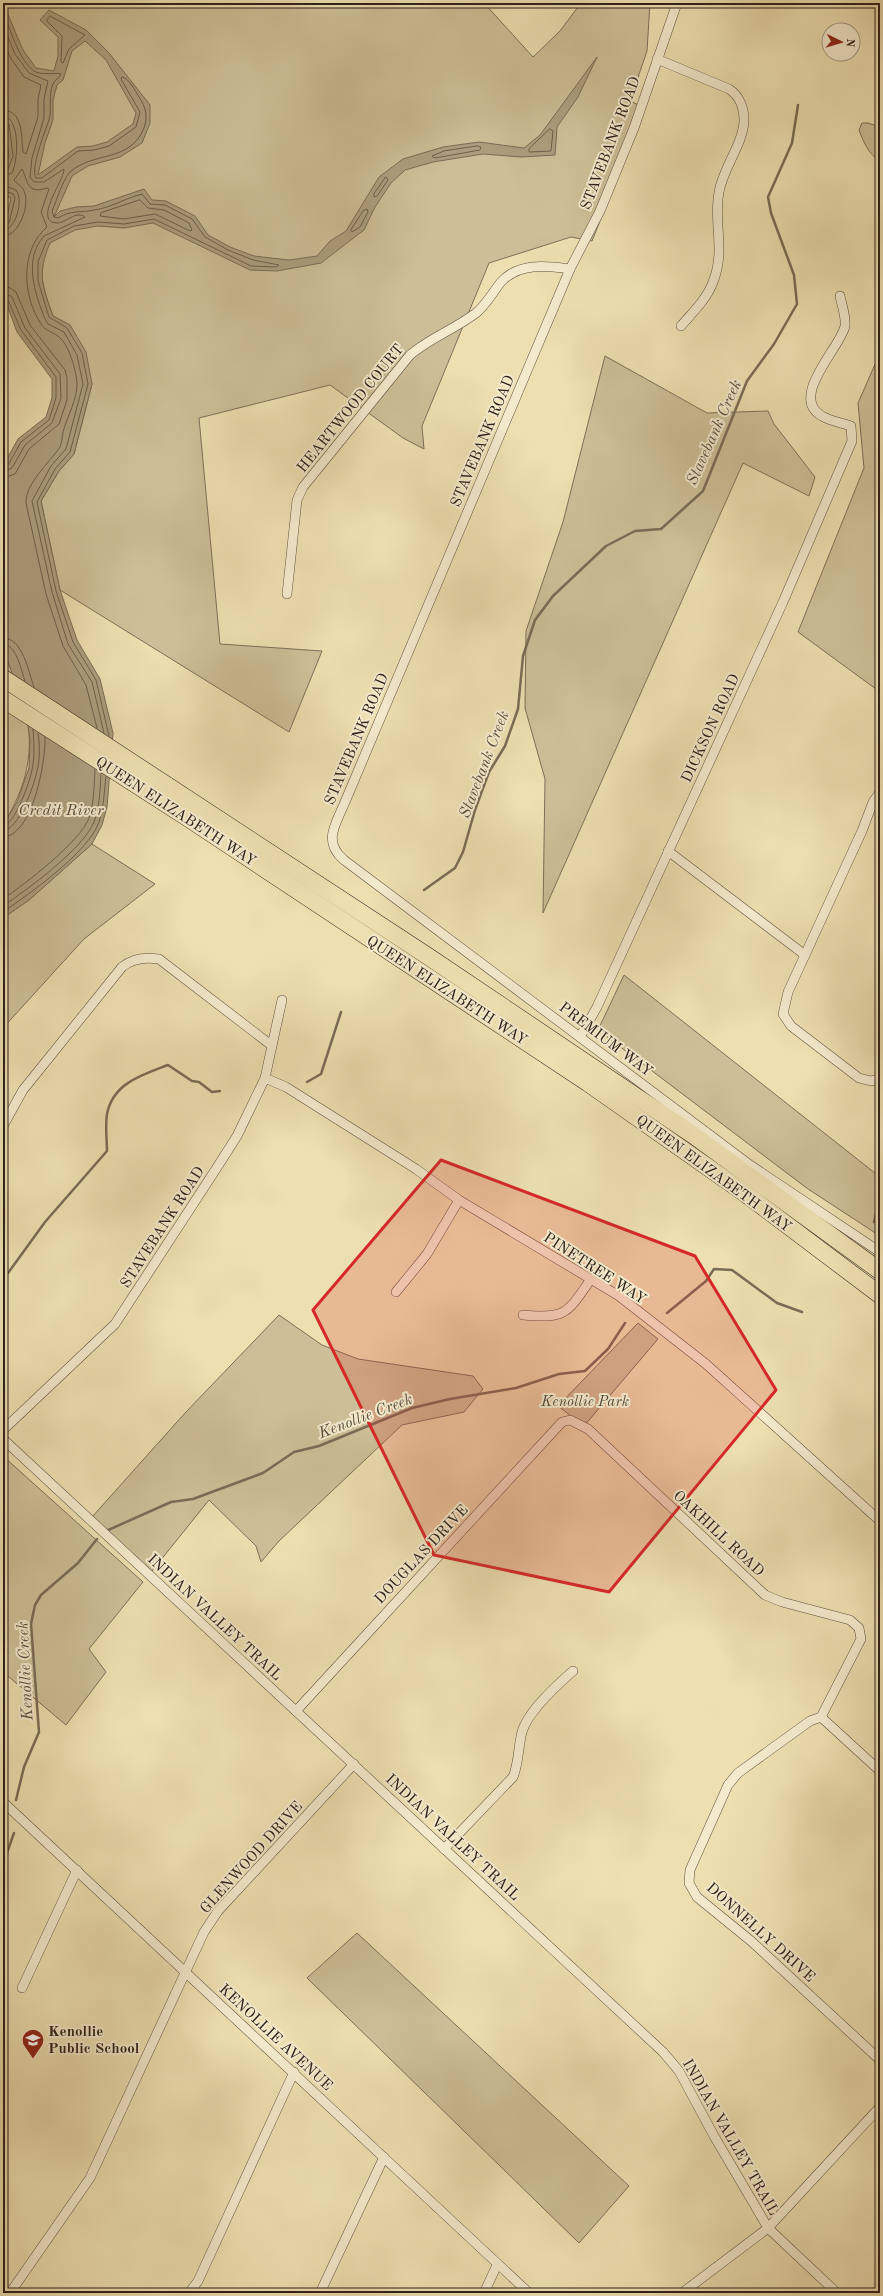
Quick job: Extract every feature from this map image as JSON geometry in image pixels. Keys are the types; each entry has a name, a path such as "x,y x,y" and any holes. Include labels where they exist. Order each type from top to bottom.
{"highway":[{"name":"QUEEN ELIZABETH WAY","path":"3,678 192,811 630,1112 746,1194 880,1295"},
{"name":"QUEEN ELIZABETH WAY","path":"3,699 192,811 428,957 693,1135 880,1271"}],"street":[{"name":"STAVEBANK ROAD","path":"333,833 570,269 600,210 634,128 676,3"},
{"path":"657,59 734,92 742,105 743,115 742,133 725,168 718,194 717,218 721,250 717,271 708,292 681,326"},
{"name":"HEARTWOOD COURT","path":"287,594 297,500 303,487 410,355 421,346 456,327 478,312 503,281 516,273 528,267 540,266 570,269"},
{"name":"DICKSON ROAD","path":"580,1037 597,1007 784,602 852,441 851,426 821,416 812,403 811,394 821,366 845,327 840,296"},
{"path":"880,792 873,802 862,832 788,992 783,1014 791,1026 859,1078 871,1081 880,1079"},
{"name":"PREMIUM WAY","path":"333,833 334,849 344,860 750,1165 880,1252"},
{"path":"668,851 805,955"},
{"path":"3,1126 23,1090 122,967 130,961 159,958 271,1045"},
{"name":"STAVEBANK ROAD","path":"3,1430 115,1324 237,1136 265,1078 282,1000"},
{"name":"PINETREE WAY","path":"265,1078 286,1087 416,1169 459,1200 619,1296 706,1364 880,1521"},
{"path":"396,1292 427,1254 459,1200"},
{"path":"523,1315 547,1317 558,1316 566,1311 591,1279"},
{"name":"OAKHILL ROAD","path":"570,1420 588,1429 765,1595 782,1602 850,1620 859,1628 861,1639 821,1717"},
{"name":"DOUGLAS DRIVE","path":"296,1711 562,1422 570,1420"},
{"name":"INDIAN VALLEY TRAIL","path":"3,1439 662,2052 679,2071 714,2136 768,2228 837,2293"},
{"path":"444,1849 513,1777 517,1768 523,1730 528,1719 558,1684 573,1671"},
{"path":"821,1717 880,1771"},
{"name":"DONNELLY DRIVE","path":"821,1717 810,1721 738,1773 728,1785 690,1870 689,1884 697,1897 751,1941 880,2060"},
{"name":"GLENWOOD DRIVE","path":"10,2293 90,2178 204,1932 218,1911 354,1764"},
{"name":"KENOLLIE AVENUE","path":"3,1802 294,2072 497,2265 529,2293"},
{"path":"22,1988 77,1870"},
{"path":"189,2293 198,2281 294,2072"},
{"path":"682,2293 768,2228 880,2107"},
{"path":"320,2293 384,2157"},
{"path":"484,2293 497,2265"}],"highlighted area":[{"path":"441,1160 695,1256 776,1390 609,1592 434,1555 313,1310"}],"green space":[{"path":"3,3 484,3 533,57 560,31 581,3 650,3 647,51 630,101 645,108 592,241 571,237 489,263 422,426 424,449 403,438 330,385 199,418 220,644 322,651 289,732 60,590 41,501 59,471 74,454 92,384 70,325 53,316 43,285 42,269 45,253 3,260"},
{"path":"862,123 868,123 880,127 880,161 873,155 865,143 859,130"},
{"path":"880,353 880,692 798,632 864,468 858,403"},
{"path":"605,356 707,413 768,411 774,424 815,477 809,496 743,463 543,913 545,779 525,708 526,631 563,522"},
{"path":"3,649 22,695 27,717 29,738 28,759 24,780 3,825"},
{"path":"92,844 155,884 84,939 3,1028 3,918 29,900"},
{"path":"624,975 880,1177 880,1236 808,1189 598,1030"},
{"path":"279,1315 322,1345 358,1359 473,1376 483,1389 464,1412 402,1425 279,1541 261,1562 256,1546 209,1500 152,1571 92,1517 185,1413"},
{"name":"Kenollie Park","path":"638,1323 658,1339 584,1426 558,1406"},
{"path":"3,1456 143,1582 89,1649 106,1672 66,1725 3,1672"},
{"path":"357,1933 629,2186 579,2243 307,1978"}],"water":[{"name":"Credit River","path":"3,3 23,50 36,68 54,71 58,56 58,37 40,20 49,10 86,30 109,53 150,105 150,123 142,143 120,157 88,166 72,176 54,217 60,211 76,207 94,206 144,189 152,200 166,201 195,216 208,235 230,247 254,256 289,260 317,256 330,241 346,231 379,177 403,159 443,147 479,142 524,148 540,135 597,57 578,97 557,127 555,155 521,157 483,154 433,162 405,170 391,183 375,207 364,230 321,263 277,271 250,270 153,223 124,228 98,226 75,230 50,243 43,263 42,272 42,280 46,296 53,316 70,325 86,352 92,384 74,454 59,471 41,501 60,590 77,640 100,679 113,733 107,807 102,825 92,844 29,900 3,918 3,825 17,802 29,768 30,740 25,707 3,649 3,466 18,439 46,417 52,398 52,379 17,332 3,294 3,234 11,198 3,194 3,173 9,156 3,113","holes":["85,41 106,60 136,113 133,124 107,142 93,146 77,147 38,175 45,143 53,120 53,100 57,85 63,80 72,51"]}],"waterway":[{"name":"Stavebank Creek","path":"424,890 455,868 463,852 475,810 489,772 505,746 518,709 523,656 535,620 553,596 606,546 635,531 661,529 703,491 747,381 774,344 797,304 794,275 771,213 768,197 792,143 798,105"},
{"name":"Stavebank Creek","path":"307,1082 321,1074 341,1012"},
{"name":"Stavebank Creek","path":"3,1280 45,1222 107,1151 107,1114 110,1103 122,1088 139,1077 168,1065 192,1081 199,1082 212,1092 220,1091"},
{"name":"Kenollie Creek","path":"874,1222 878,1205 880,1204"},
{"name":"Kenollie Creek","path":"667,1313 706,1281 714,1269 732,1270 777,1303 802,1312"},
{"name":"Kenollie Creek","path":"106,1531 171,1502 193,1499 263,1473 294,1452 319,1446 412,1408 450,1399 516,1388 559,1374 585,1371 608,1349 625,1323"},
{"name":"Kenollie Creek","path":"16,1800 24,1767 39,1732 31,1624 35,1605 41,1595 78,1563 97,1539"},
{"name":"Kenollie Creek","path":"3,1864 14,1833"}],"place":[{"name":"Kenollie Public School","path":"33,2060"}]}
